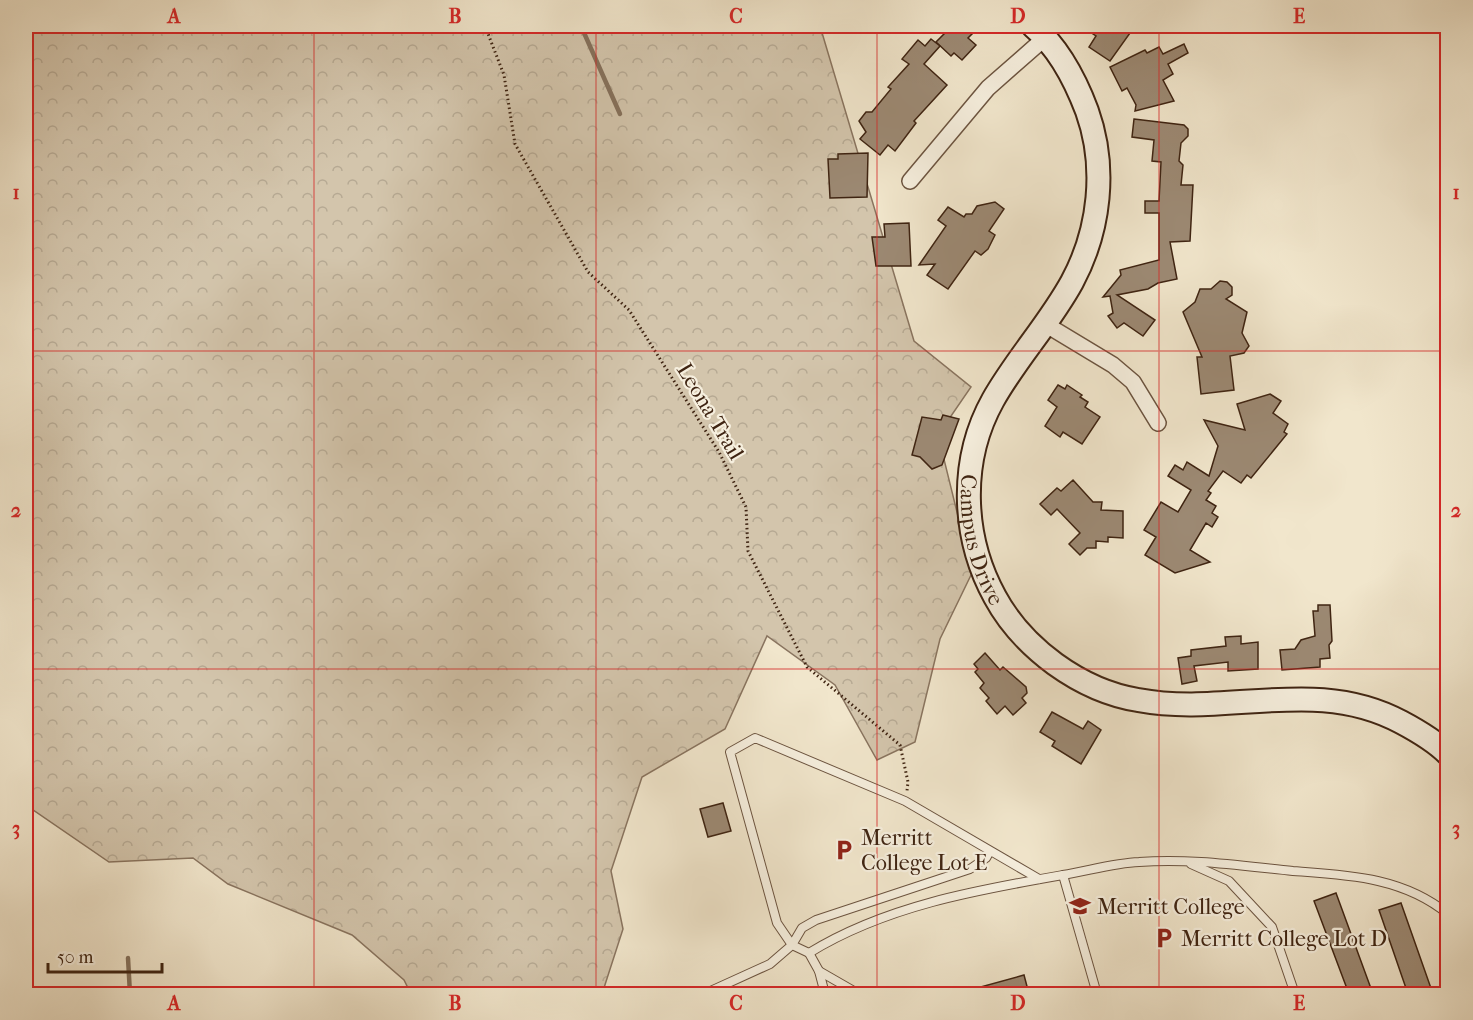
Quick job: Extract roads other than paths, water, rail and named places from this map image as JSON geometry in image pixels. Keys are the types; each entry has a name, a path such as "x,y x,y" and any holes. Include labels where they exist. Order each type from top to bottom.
{"street":[{"path":"910,181 988,88 1040,31"},
{"name":"Campus Drive","path":"1040,31 1080,92 1093,129 1098,195 1085,254 1072,282 1004,382 982,423 975,447 968,504 972,536 995,598 1015,627 1043,656 1072,676 1100,690 1138,700 1175,704 1299,698 1329,699 1362,706 1391,717 1416,730 1448,754"},
{"path":"1045,324 1113,364 1133,382 1158,423"}],"lane":[{"path":"825,994 819,971 809,953 792,945 777,923 730,752 755,738 905,801 1039,879"},
{"path":"704,994 770,964 792,945 802,928 816,920 970,869 986,858 990,851"},
{"path":"809,953 827,941 893,914 974,891 1137,862 1184,861 1347,875 1389,882 1419,894 1448,914"},
{"path":"1184,861 1229,882 1272,927 1295,994"},
{"path":"1063,875 1097,994"},
{"path":"819,971 859,994"}],"waterway":[{"path":"581,26 620,114"},
{"path":"128,958 130,994"},
{"path":"33,989 34,994"}],"place":[{"name":"Merritt College Lot E","path":"844,850"},
{"name":"Merritt College","path":"1080,906"},
{"name":"Merritt College Lot D","path":"1164,938"}]}
